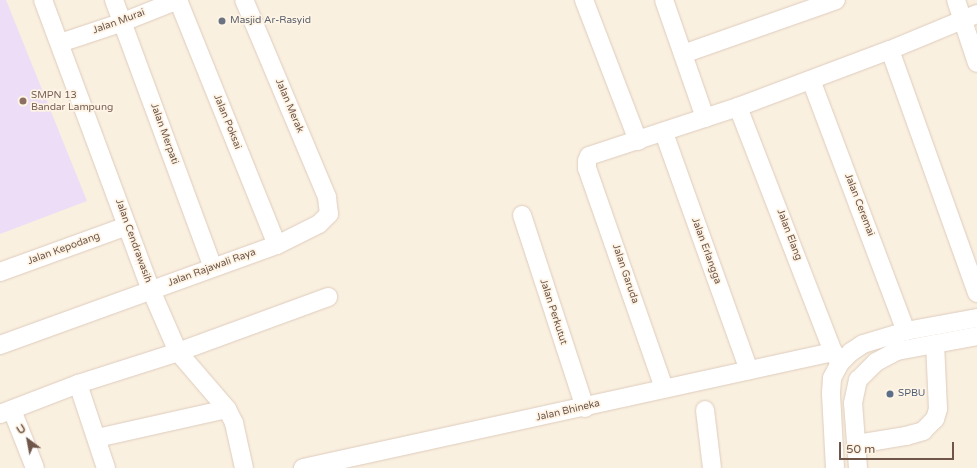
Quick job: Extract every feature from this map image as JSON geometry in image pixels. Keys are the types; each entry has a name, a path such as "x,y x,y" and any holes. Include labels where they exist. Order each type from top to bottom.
{"street":[{"name":"Jalan Cendrawasih","path":"43,0 150,290 178,352 227,409 234,423 244,468"},
{"name":"Jalan Merpati","path":"114,0 124,22 213,268"},
{"name":"Jalan Murai","path":"60,43 124,22 178,0"},
{"name":"Jalan Poksai","path":"178,0 277,245"},
{"name":"Jalan Merak","path":"244,0 327,197 329,214"},
{"path":"584,0 638,141 811,80 890,50 969,17"},
{"path":"664,0 705,118"},
{"path":"683,54 836,0"},
{"path":"956,0 969,17 977,63"},
{"path":"890,50 977,293"},
{"name":"Jalan Ceremai","path":"811,80 906,331"},
{"name":"Jalan Elang","path":"738,107 836,358"},
{"name":"Jalan Erlangga","path":"664,133 749,370"},
{"name":"Jalan Garuda","path":"638,141 590,156 587,161 587,168 664,388"},
{"name":"Jalan Rajawali Raya","path":"0,344 277,245 318,224 329,214"},
{"name":"Jalan Perkutut","path":"522,215 585,408"},
{"name":"Jalan Kepodang","path":"0,272 127,226"},
{"path":"35,468 6,412 78,384 178,352 328,297"},
{"path":"835,468 831,393 836,358 851,352 863,344 906,331 977,318"},
{"path":"858,468 853,403 858,380 876,362 892,354 977,336"},
{"path":"856,444 906,436 923,431 935,419 938,409 935,344"},
{"name":"Jalan Bhineka","path":"303,468 585,408 664,388 749,370 836,358"},
{"path":"78,384 106,468"},
{"path":"97,438 227,409"},
{"path":"705,410 712,468"}],"shaded area":[{"name":"SMPN 13 Bandar Lampung","path":"0,0 6,0 87,201 0,234"}],"place":[{"name":"Masjid Ar-Rasyid","path":"222,21"},
{"name":"SMPN 13 Bandar Lampung","path":"23,101"},
{"name":"SPBU","path":"890,394"}]}
